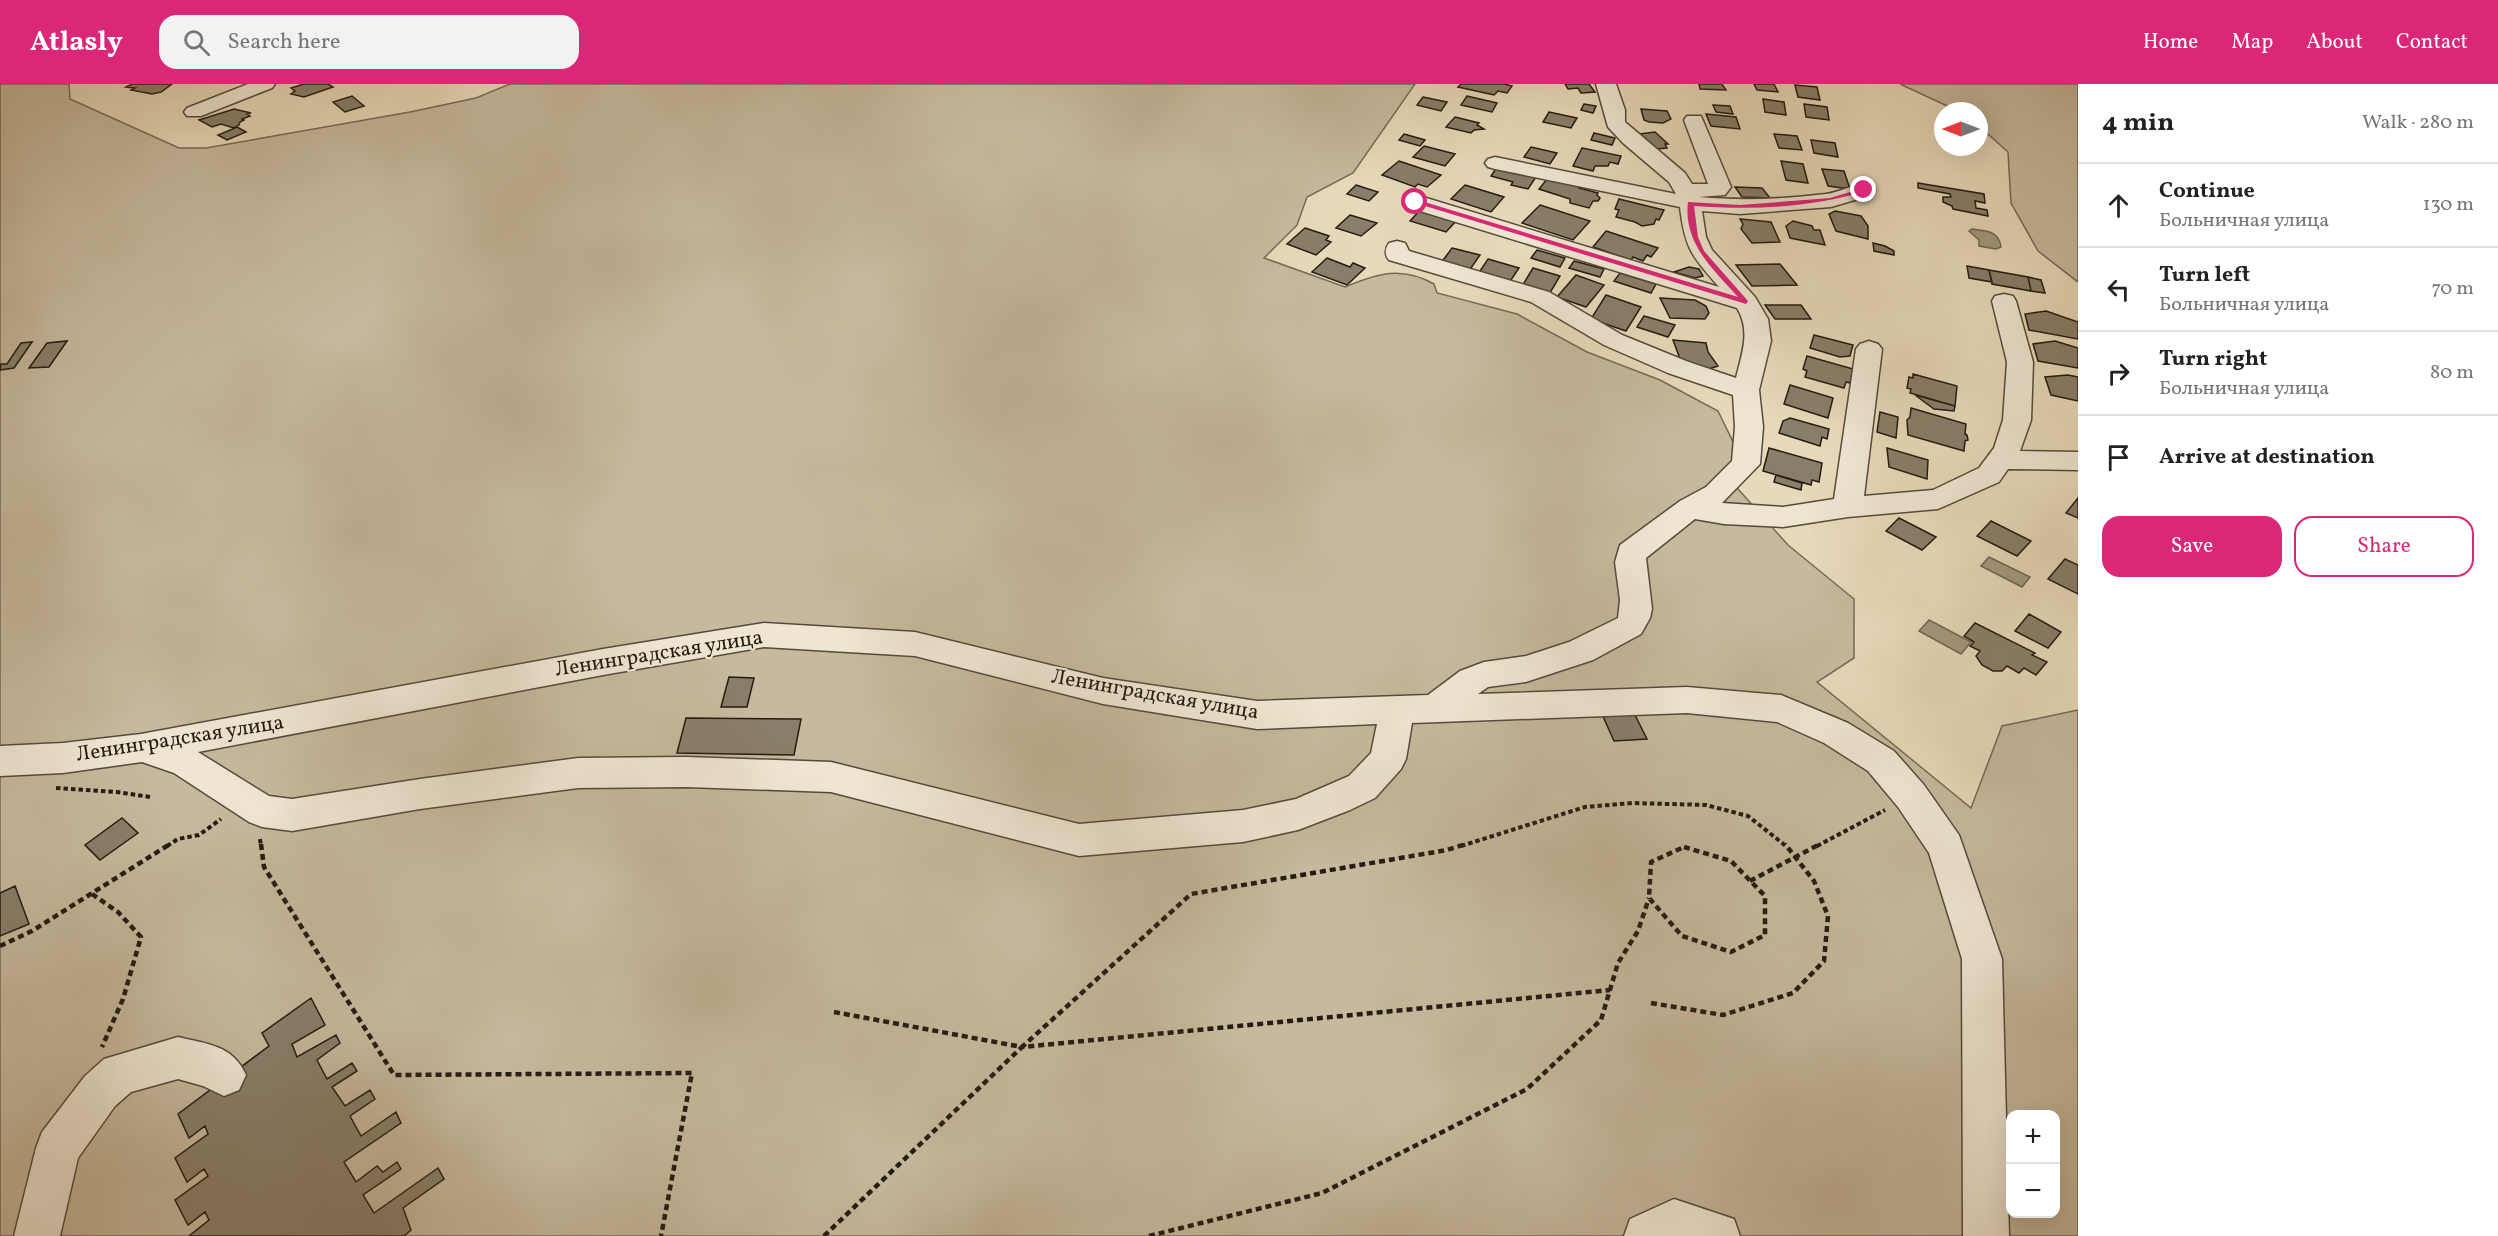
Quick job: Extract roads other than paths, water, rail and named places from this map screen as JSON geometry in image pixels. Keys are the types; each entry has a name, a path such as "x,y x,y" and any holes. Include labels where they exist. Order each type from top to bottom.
{"street":[{"path":"194,112 265,84"},
{"path":"1438,707 1478,678 1526,669 1581,651 1630,626 1634,621 1635,612 1635,596 1628,564 1631,553 1690,508 1716,494 1746,464 1749,428 1746,390 1758,341 1756,319 1746,302 1701,252 1695,237 1688,197 1677,178 1615,123 1615,110 1606,84"},
{"path":"1688,197 1717,190 1720,187 1694,120"},
{"path":"1495,163 1740,207 1830,200 1864,190"},
{"path":"1415,202 1746,302"},
{"path":"1397,248 1397,255 1540,297 1613,340 1677,368 1746,390"},
{"path":"1690,508 1724,514 1783,517 1848,507 1938,499 1989,475 2007,450 2017,420 2020,362 2004,300"},
{"path":"1848,507 1869,349"},
{"path":"2000,460 2078,461"},
{"name":"Ленинградская улица","path":"0,761 63,758 141,748 603,662 764,635 915,644 1103,690 1257,715 1687,700 1781,709 1836,733 1881,761 1911,796 1946,847 1982,959 1986,1236"},
{"path":"141,748 186,762 262,811 292,815 420,794 578,773 698,772 831,777 1079,840 1243,826 1298,814 1337,799 1362,787 1388,759 1397,710"},
{"path":"38,1236 58,1148 100,1090 119,1074 178,1058 213,1067 224,1075"},
{"path":"1647,1236 1674,1222 1717,1236"}]}
